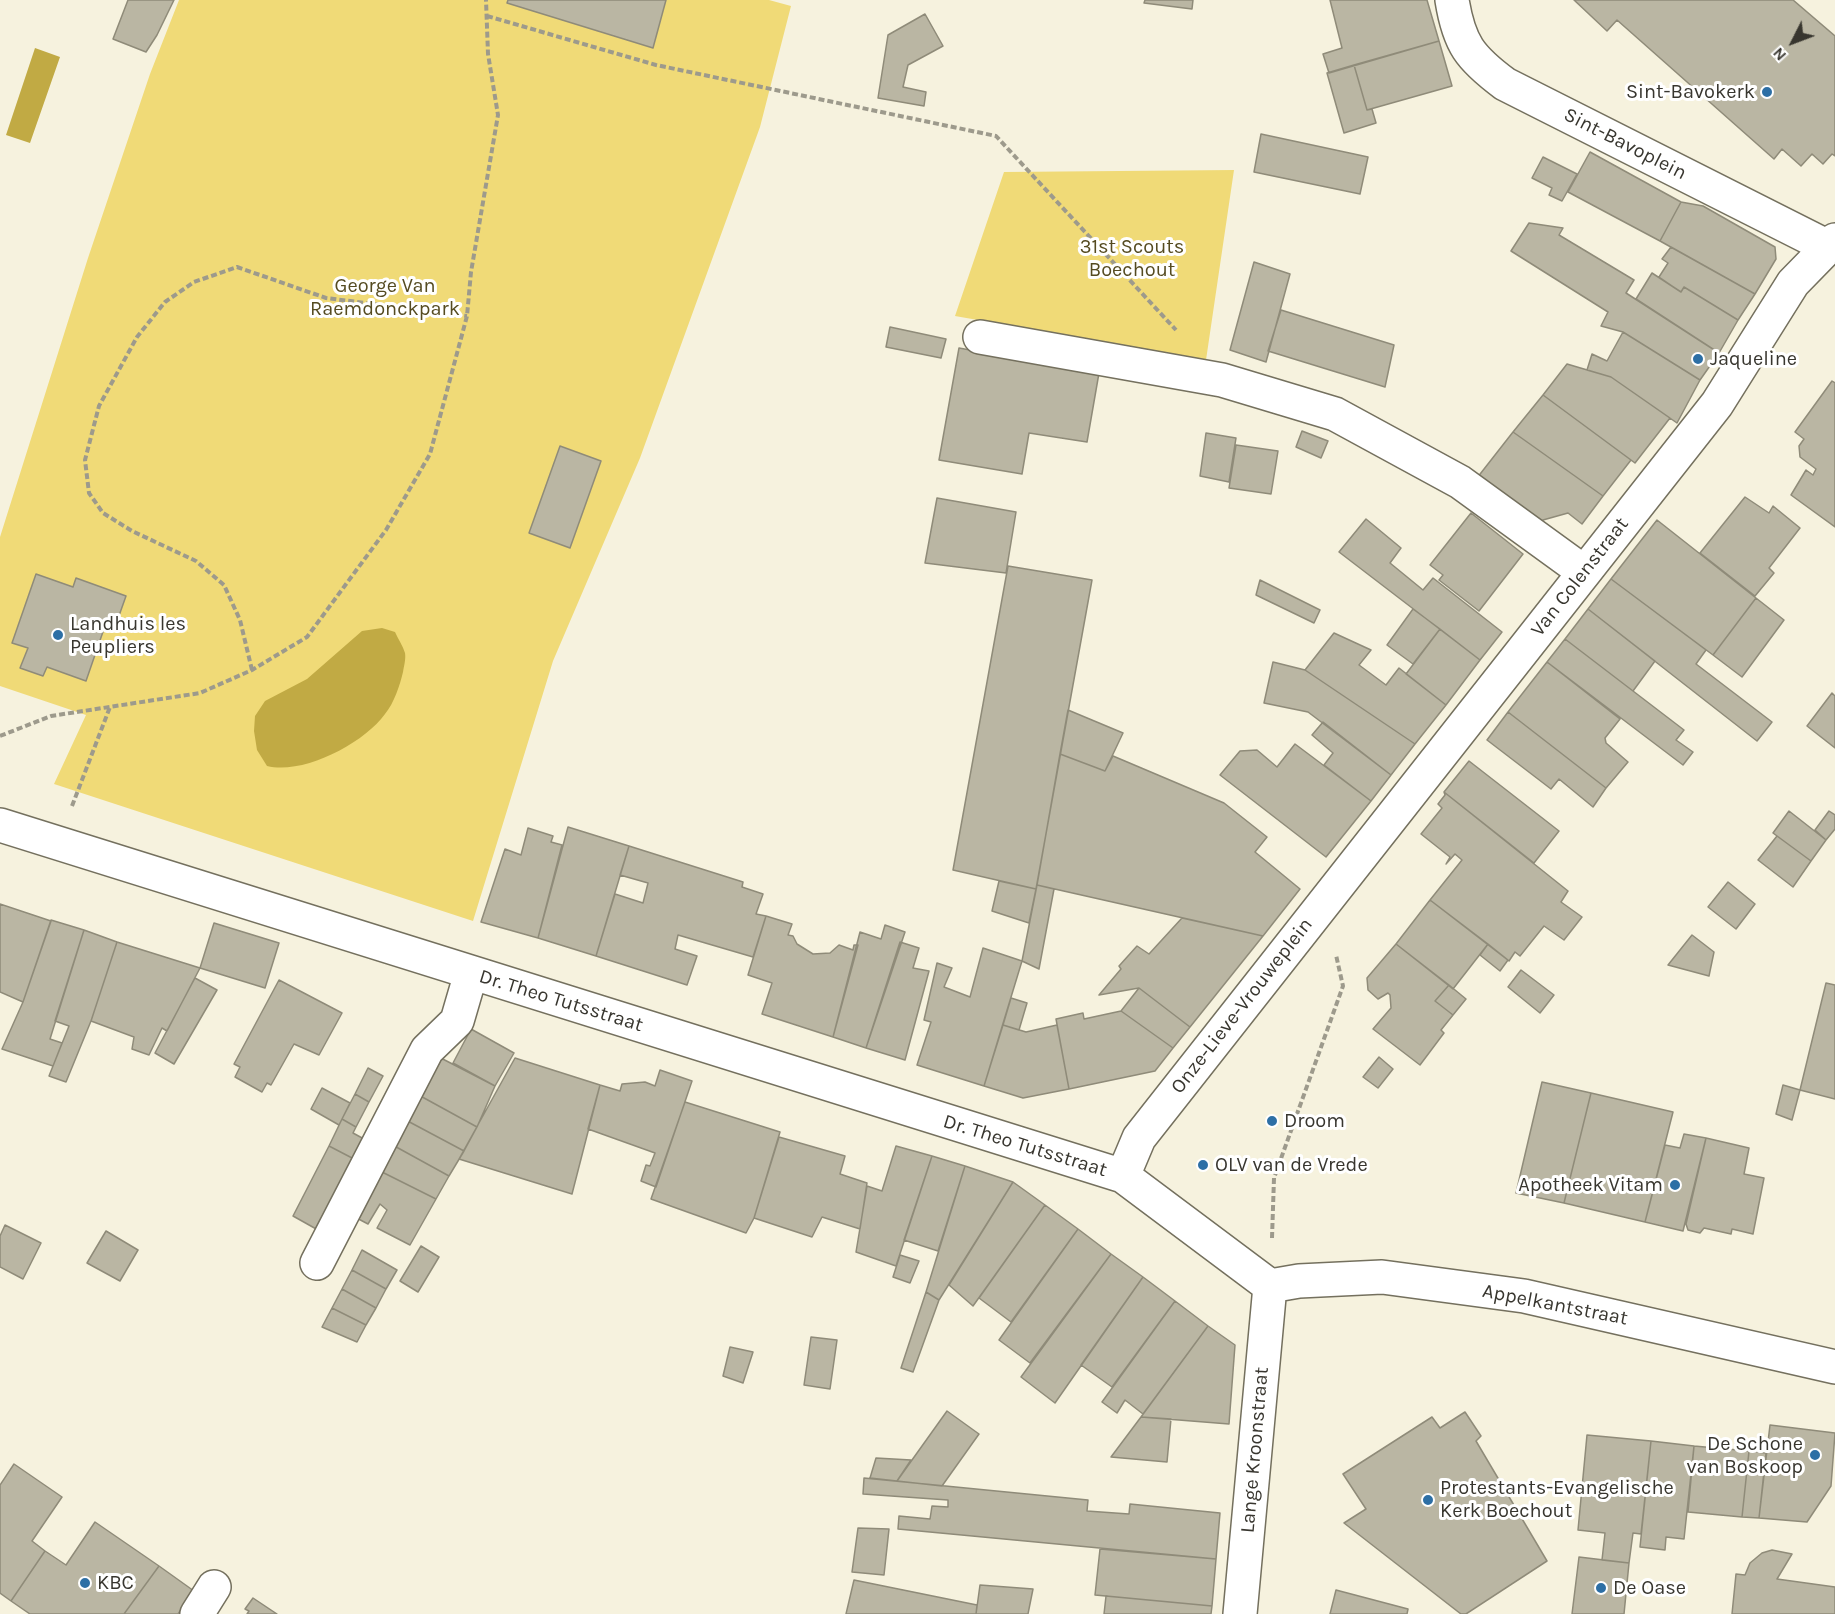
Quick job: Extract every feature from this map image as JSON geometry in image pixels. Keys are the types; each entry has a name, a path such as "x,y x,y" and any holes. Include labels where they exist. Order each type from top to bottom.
{"street":[{"name":"Sint-Bavoplein","path":"1452,0 1455,22 1465,46 1478,64 1505,84 1832,244"},
{"name":"Van Colenstraat","path":"1323,903 1717,404 1793,283 1832,244"},
{"path":"980,337 1222,380 1335,414 1460,482 1584,572"},
{"name":"Dr. Theo Tutsstraat","path":"0,825 1123,1176"},
{"name":"Onze-Lieve-Vrouweplein","path":"1123,1176 1139,1138 1323,903"},
{"path":"317,1263 427,1050 457,1021 471,973"},
{"path":"1123,1176 1270,1286"},
{"name":"Appelkantstraat","path":"1270,1286 1299,1281 1382,1277 1524,1296 1835,1367"},
{"name":"Lange Kroonstraat","path":"1240,1614 1270,1286"}],"path":[{"path":"0,736 51,716 200,693 252,670 307,638 386,530 430,454 467,316 471,272 498,115 488,54 486,0"},
{"path":"487,16 657,65 996,136 1222,380"},
{"path":"252,670 240,620 224,585 196,561 132,531 103,513 89,493 85,460 99,406 138,337 165,302 194,282 237,267 326,298 467,316"},
{"path":"58,843 110,707"},
{"name":"Onze-Lieve-Vrouweplein","path":"1270,1286 1275,1178 1344,986 1323,903"}],"green space":[{"name":"George Van Raemdonckpark","path":"179,0 769,0 791,6 760,127 640,458 553,661 473,921 54,784 86,715 0,686 0,537 88,258 150,74"},
{"name":"31st Scouts Boechout","path":"1234,170 1206,360 955,316 1004,172"}],"shaded area":[{"path":"35,48 60,57 30,143 6,135"},
{"path":"382,628 395,632 405,655 398,688 385,714 362,736 331,755 298,766 282,768 267,766 257,750 254,731 255,716 265,701 307,679 362,631"}],"building":[{"path":"128,0 174,0 146,52 113,39"},
{"path":"508,0 666,0 653,48 507,3"},
{"path":"1145,0 1193,0 1192,9 1144,3"},
{"path":"1330,0 1427,0 1439,41 1329,73 1323,54 1342,48"},
{"name":"Sint-Bavokerk","path":"1574,0 1793,0 1835,36 1835,156 1832,154 1823,164 1812,154 1801,166 1782,149 1774,159 1617,20 1607,31"},
{"path":"925,14 943,46 908,65 903,87 926,92 924,106 878,98 888,35"},
{"path":"1439,41 1452,86 1367,110 1354,65"},
{"path":"1354,65 1367,110 1372,109 1376,123 1344,133 1327,73"},
{"path":"1261,134 1368,157 1360,194 1254,172"},
{"path":"1590,152 1681,202 1660,241 1568,192"},
{"path":"1543,157 1577,174 1562,201 1549,195 1552,188 1532,178"},
{"path":"1681,202 1703,206 1775,247 1776,259 1755,294 1660,241"},
{"path":"1529,223 1563,228 1559,235 1634,280 1626,293 1719,353 1700,380 1623,332 1601,326 1608,312 1511,251"},
{"path":"1671,247 1755,294 1738,320 1684,287 1681,292 1659,277 1668,263 1662,259"},
{"path":"1254,262 1290,274 1266,362 1230,350"},
{"path":"1652,273 1681,292 1684,287 1738,320 1719,353 1636,299"},
{"path":"1281,310 1394,345 1385,387 1268,351"},
{"path":"890,327 946,339 941,358 886,347"},
{"path":"1623,332 1700,380 1677,423 1611,377 1587,370 1592,354 1607,361"},
{"path":"959,348 1099,373 1087,442 1029,433 1022,474 939,460"},
{"path":"1567,364 1611,377 1670,418 1635,463 1543,395"},
{"path":"1832,381 1835,383 1835,527 1791,495 1806,470 1813,475 1816,469 1800,457 1799,446 1804,439 1795,432"},
{"path":"1543,395 1631,460 1603,496 1513,432"},
{"path":"1302,431 1328,441 1321,458 1296,447"},
{"path":"1513,432 1603,496 1582,524 1568,513 1543,520 1538,525 1477,478"},
{"path":"1206,433 1236,438 1229,482 1200,476"},
{"path":"1236,445 1278,451 1271,494 1229,488"},
{"path":"560,446 601,461 570,548 529,533"},
{"path":"1745,497 1769,513 1773,506 1800,528 1769,568 1774,573 1755,596 1700,553"},
{"path":"937,498 1016,512 1006,573 925,563"},
{"path":"1471,513 1523,554 1479,611 1439,580 1443,575 1430,565"},
{"path":"1366,519 1401,548 1390,563 1423,590 1433,578 1502,632 1480,660 1339,552"},
{"path":"1657,520 1756,598 1713,655 1611,579"},
{"path":"1008,566 1092,580 1036,889 953,870"},
{"name":"Landhuis les Peupliers","path":"36,574 73,587 76,578 126,596 115,627 106,623 86,681 47,667 43,676 20,668 28,648 12,643"},
{"path":"1611,579 1706,650 1696,664 1772,722 1757,741 1588,609"},
{"path":"1260,580 1320,610 1314,623 1256,595"},
{"path":"1756,598 1784,620 1742,677 1713,655"},
{"path":"1413,609 1440,629 1413,664 1387,645"},
{"path":"1588,609 1655,661 1633,691 1565,639"},
{"path":"1440,629 1480,660 1446,705 1406,674"},
{"path":"1334,633 1371,650 1359,665 1386,685 1399,668 1446,705 1415,744 1305,670"},
{"path":"1565,639 1684,730 1676,740 1693,752 1683,765 1547,662"},
{"path":"1273,662 1305,670 1415,744 1391,775 1308,712 1264,703"},
{"path":"1547,662 1620,719 1605,738 1606,743 1628,762 1606,788 1508,712"},
{"path":"1832,693 1835,696 1835,748 1807,726"},
{"path":"1068,710 1123,733 1105,771 1060,754"},
{"path":"1508,712 1606,788 1593,807 1559,779 1551,789 1487,740"},
{"path":"1323,722 1391,775 1371,801 1324,765 1333,753 1312,735"},
{"path":"1295,744 1371,801 1326,857 1220,775 1240,751 1257,750 1277,767"},
{"path":"1060,754 1105,771 1113,756 1224,803 1267,837 1255,852 1300,889 1263,936 1037,885"},
{"path":"1469,761 1559,831 1534,863 1444,792"},
{"path":"1444,792 1568,891 1561,902 1582,917 1564,940 1544,926 1520,956 1515,952 1509,961 1430,900 1462,860 1455,854 1446,864 1450,857 1421,834 1442,808 1438,804 1445,795"},
{"path":"1789,811 1826,840 1811,861 1773,833"},
{"path":"1829,811 1835,815 1835,829 1826,840 1815,830"},
{"path":"568,827 629,846 596,956 538,938"},
{"path":"528,828 553,836 551,842 562,845 538,938 481,922 505,849 521,855"},
{"path":"1777,836 1811,861 1793,887 1758,860"},
{"path":"629,846 743,882 742,887 763,894 756,914 766,916 753,957 678,935 675,949 697,956 687,985 596,956 615,894 643,903 648,883 620,875"},
{"path":"999,881 1036,889 1029,923 992,911"},
{"path":"1728,882 1755,904 1736,929 1708,907"},
{"path":"1037,885 1054,889 1039,969 1022,961"},
{"path":"1430,900 1488,944 1453,989 1396,944"},
{"path":"0,904 51,921 23,1002 0,992"},
{"path":"766,916 792,924 788,935 793,936 797,944 813,954 830,953 839,945 853,950 854,945 858,945 833,1037 762,1014 772,983 748,975"},
{"path":"1182,918 1263,936 1190,1027 1139,988 1099,995 1121,969 1119,966 1137,946 1149,954"},
{"path":"51,920 84,930 50,1039 62,1043 53,1066 2,1049 23,1002"},
{"path":"214,923 279,943 265,988 200,968"},
{"path":"885,925 905,932 866,1048 833,1037 860,932 881,939"},
{"path":"84,930 117,942 91,1021 66,1082 49,1076 69,1026 55,1021"},
{"path":"1692,935 1714,952 1709,976 1668,965"},
{"path":"117,942 200,968 167,1031 162,1028 149,1055 132,1049 134,1037 91,1021"},
{"path":"900,942 919,948 913,968 929,971 905,1060 866,1048"},
{"path":"1396,944 1449,985 1435,1001 1453,1015 1441,1030 1444,1033 1420,1065 1373,1029 1391,1008 1390,995 1388,993 1378,999 1368,990 1367,978"},
{"path":"1488,944 1508,960 1500,971 1480,955"},
{"path":"983,948 1022,961 984,1086 917,1065 931,1022 924,1020 937,963 952,968 944,987 970,997"},
{"path":"1521,970 1554,995 1540,1013 1508,987"},
{"path":"195,978 217,990 174,1064 155,1053"},
{"path":"279,980 342,1013 319,1055 294,1044 271,1085 267,1083 262,1092 235,1077 240,1067 234,1064"},
{"path":"1826,983 1835,985 1835,1099 1800,1090"},
{"path":"1449,985 1466,999 1453,1015 1435,1001"},
{"path":"1139,988 1190,1027 1173,1048 1121,1011"},
{"path":"1011,998 1027,1003 1019,1030 1003,1025"},
{"path":"1121,1011 1173,1048 1155,1071 1069,1089 1056,1019 1083,1013 1084,1019"},
{"path":"1003,1025 1026,1032 1057,1025 1069,1089 1023,1098 984,1086"},
{"path":"471,1029 514,1053 495,1086 453,1063"},
{"path":"435,1055 495,1086 477,1127 415,1093"},
{"path":"1379,1057 1393,1069 1378,1088 1363,1077"},
{"path":"515,1058 600,1085 572,1194 459,1159"},
{"path":"368,1068 383,1076 369,1102 355,1094"},
{"path":"660,1070 692,1081 656,1187 641,1181 646,1165 650,1166 655,1153 588,1129 600,1085 620,1091 622,1084 645,1082 655,1086"},
{"path":"1542,1082 1591,1093 1564,1203 1516,1193"},
{"path":"1783,1085 1800,1090 1792,1120 1776,1114"},
{"path":"322,1088 350,1103 339,1125 311,1109"},
{"path":"415,1093 477,1127 464,1151 402,1118"},
{"path":"1591,1093 1673,1112 1645,1222 1564,1203"},
{"path":"355,1094 369,1102 356,1127 342,1119"},
{"path":"685,1102 780,1132 754,1218 746,1233 651,1199"},
{"path":"402,1118 464,1151 449,1176 389,1143"},
{"path":"342,1119 356,1127 353,1133 364,1139 354,1159 329,1146"},
{"name":"Apotheek Vitam","path":"1684,1134 1706,1138 1683,1231 1645,1222 1665,1145 1680,1148"},
{"path":"779,1137 845,1156 840,1174 867,1183 860,1229 822,1217 812,1237 754,1218"},
{"path":"1706,1138 1749,1148 1744,1174 1764,1178 1753,1234 1732,1229 1731,1234 1704,1228 1700,1233 1688,1230 1686,1224"},
{"path":"389,1143 449,1176 436,1199 376,1169"},
{"path":"329,1146 354,1159 318,1230 293,1216"},
{"path":"896,1146 932,1156 896,1266 856,1252 867,1186 882,1191"},
{"path":"932,1156 965,1166 938,1251 904,1240"},
{"path":"965,1166 1013,1182 939,1300 926,1292"},
{"path":"376,1169 436,1199 410,1245 377,1228 387,1210 380,1204 368,1224 351,1215"},
{"path":"1013,1182 1045,1205 973,1306 949,1285"},
{"path":"1045,1205 1078,1229 1011,1322 979,1298"},
{"path":"5,1225 41,1243 23,1279 0,1267 0,1236"},
{"path":"1078,1229 1111,1254 1030,1363 999,1340"},
{"path":"106,1231 138,1250 120,1281 87,1263"},
{"path":"421,1246 439,1257 418,1292 400,1281"},
{"path":"362,1250 397,1270 386,1289 352,1270"},
{"path":"1111,1254 1143,1277 1055,1403 1021,1377"},
{"path":"900,1255 919,1261 910,1283 893,1277"},
{"path":"352,1270 386,1289 376,1308 342,1289"},
{"path":"1143,1277 1175,1301 1112,1387 1081,1365"},
{"path":"342,1289 376,1308 366,1325 332,1308"},
{"path":"926,1292 939,1300 913,1372 901,1368"},
{"path":"1175,1301 1208,1326 1143,1414 1125,1400 1117,1413 1102,1402"},
{"path":"332,1308 366,1325 357,1342 322,1327"},
{"path":"1208,1326 1235,1345 1229,1424 1141,1417"},
{"path":"811,1337 837,1340 830,1389 804,1385"},
{"path":"730,1347 753,1352 743,1383 723,1376"},
{"path":"947,1411 979,1434 942,1486 897,1481"},
{"path":"1465,1412 1481,1436 1476,1441 1547,1561 1466,1614 1461,1614 1344,1523 1366,1509 1343,1474 1432,1417 1440,1428"},
{"path":"1141,1417 1171,1419 1167,1462 1111,1457"},
{"path":"1770,1425 1835,1433 1831,1486 1807,1522 1759,1518"},
{"path":"1587,1435 1651,1441 1641,1534 1633,1533 1629,1563 1602,1560 1605,1533 1578,1530"},
{"path":"1651,1441 1694,1446 1684,1539 1666,1537 1665,1550 1640,1547"},
{"path":"1694,1446 1749,1451 1742,1517 1688,1512"},
{"path":"1749,1451 1766,1453 1759,1518 1742,1517"},
{"path":"876,1458 911,1460 897,1481 870,1478"},
{"path":"14,1464 62,1497 32,1541 45,1551 11,1601 0,1593 0,1485"},
{"path":"864,1478 1088,1500 1087,1511 1129,1514 1130,1504 1220,1513 1216,1559 898,1529 899,1516 930,1519 932,1506 948,1507 948,1500 863,1494"},
{"name":"KBC","path":"95,1522 159,1566 124,1614 30,1614 11,1601 45,1551 66,1565"},
{"path":"858,1528 889,1529 884,1575 852,1572"},
{"path":"1100,1549 1216,1559 1212,1606 1095,1595"},
{"path":"1772,1550 1792,1554 1777,1579 1835,1587 1835,1614 1732,1614 1736,1574 1745,1575 1750,1563 1762,1553"},
{"name":"De Oase","path":"1579,1557 1629,1563 1624,1614 1572,1614"},
{"path":"159,1566 194,1591 178,1614 124,1614"},
{"path":"854,1580 977,1605 976,1614 846,1614"},
{"path":"980,1585 1033,1589 1028,1614 976,1614"},
{"path":"1336,1590 1408,1609 1407,1614 1330,1614"},
{"path":"1106,1596 1212,1606 1211,1614 1104,1614"},
{"path":"253,1598 277,1614 247,1614 249,1611 245,1609"}],"place":[{"name":"Sint-Bavokerk","path":"1767,92"},
{"name":"Jaqueline","path":"1698,359"},
{"name":"Landhuis les Peupliers","path":"58,635"},
{"name":"Droom","path":"1272,1121"},
{"name":"OLV van de Vrede","path":"1203,1165"},
{"name":"Apotheek Vitam","path":"1675,1185"},
{"name":"De Schone van Boskoop","path":"1815,1455"},
{"name":"Protestants-Evangelische Kerk Boechout","path":"1428,1500"},
{"name":"KBC","path":"85,1583"},
{"name":"De Oase","path":"1601,1588"}]}
